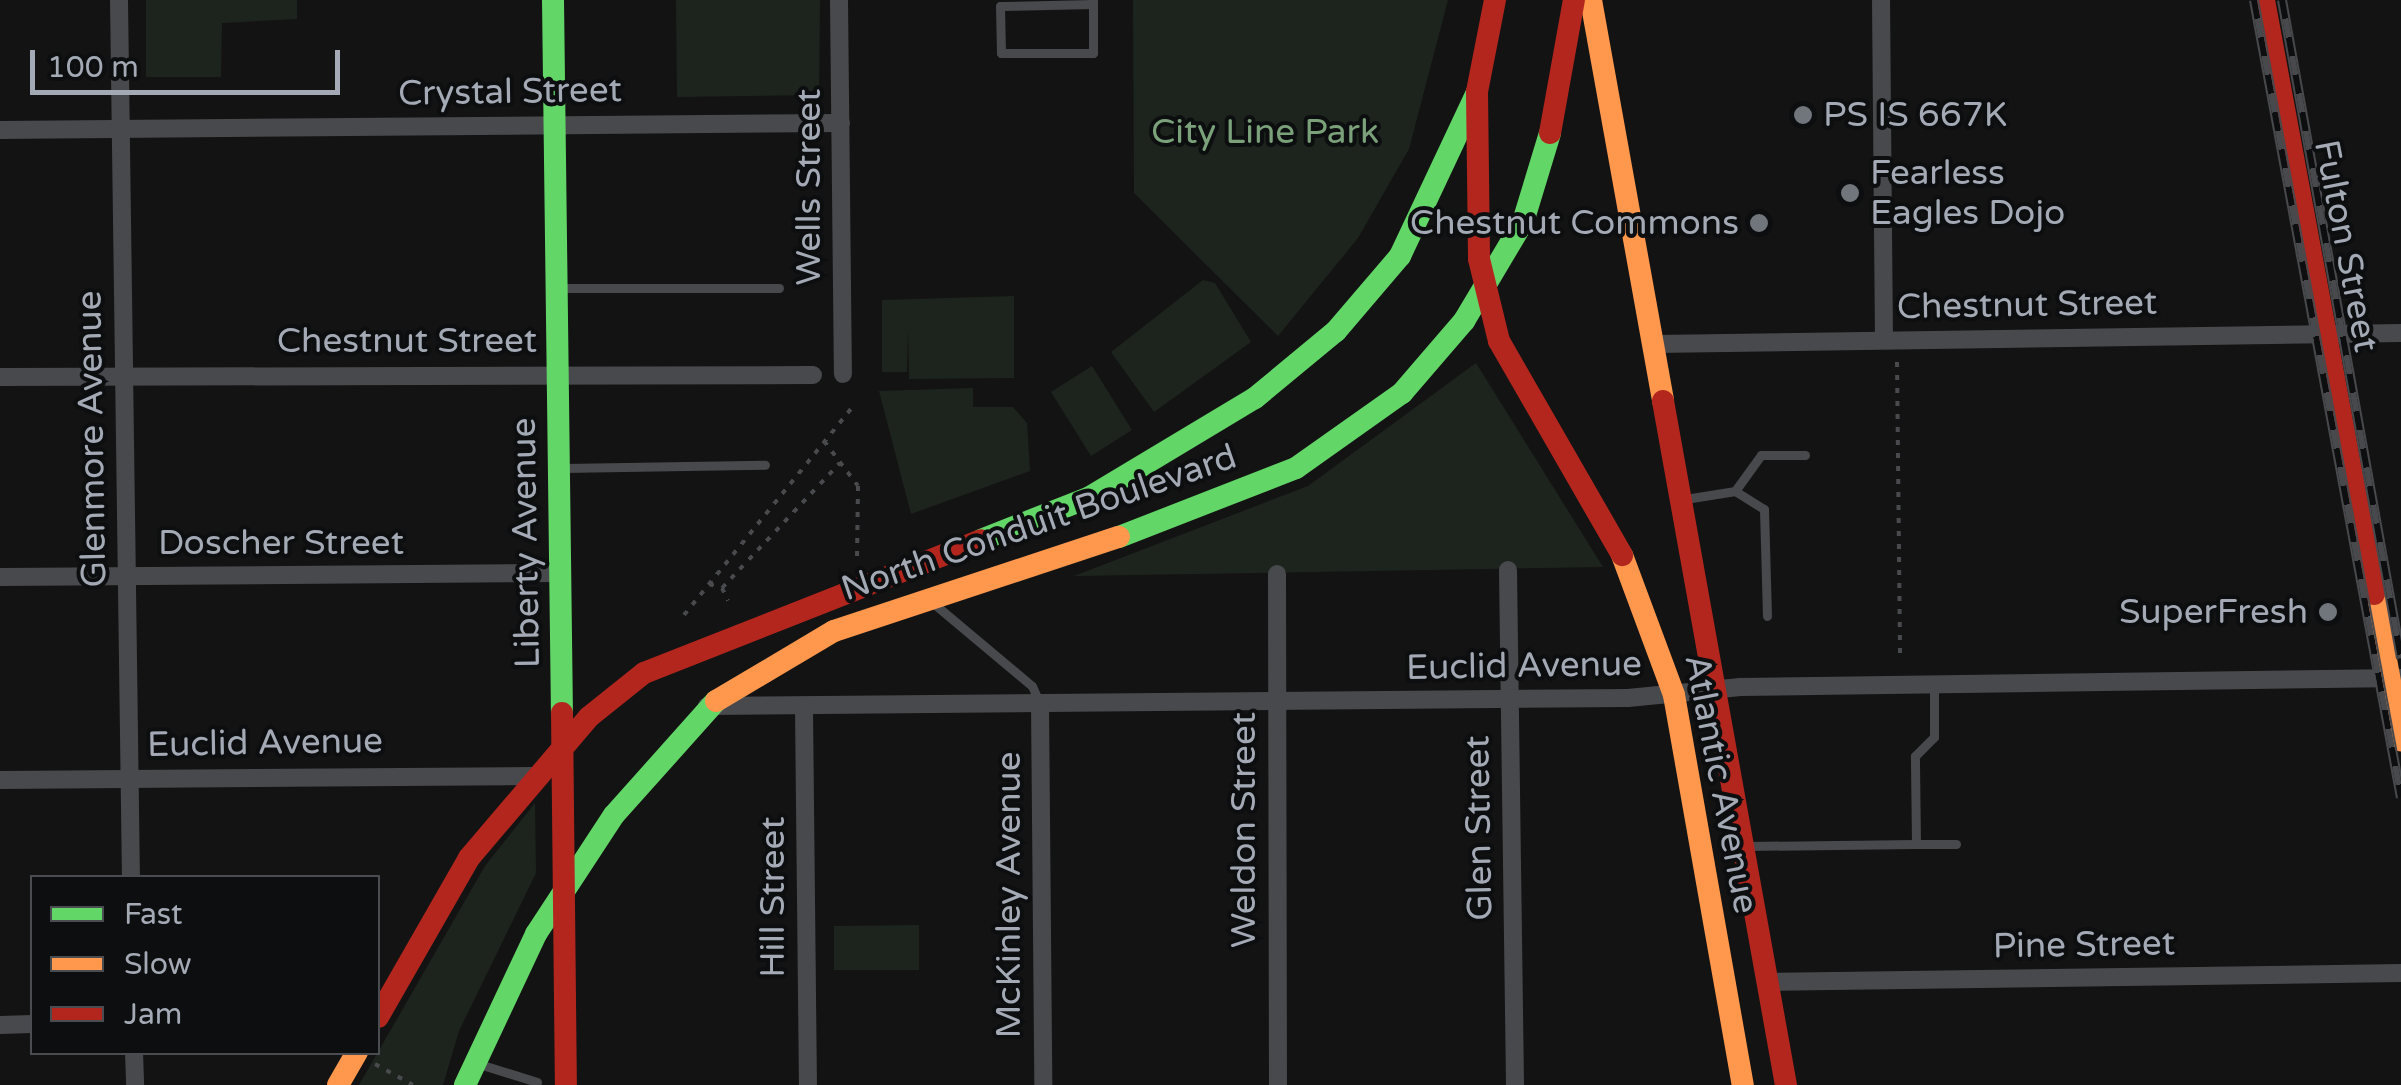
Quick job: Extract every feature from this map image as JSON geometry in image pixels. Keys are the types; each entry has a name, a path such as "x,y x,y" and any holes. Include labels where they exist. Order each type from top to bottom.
{"main road":[{"name":"Liberty Avenue","path":"553,0 566,1084"},
{"name":"Atlantic Avenue","path":"1494,0 1477,92 1476,226 1499,340 1636,577 1674,695 1743,1085"},
{"name":"North Conduit Boulevard","path":"465,1085 564,891 659,754 707,706 802,646 1296,468 1370,420 1433,360 1523,222 1564,91 1574,0"},
{"name":"Atlantic Avenue","path":"1590,0 1786,1085"},
{"name":"Fulton Street","path":"2264,0 2395,678 2401,742"},
{"path":"380,1014 469,858 531,776 564,741 644,673 1090,497 1256,398 1336,331 1400,256 1477,92"},
{"path":"338,1085 366,1058"}],"street":[{"name":"Glenmore Avenue","path":"119,0 131,875"},
{"name":"Wells Street","path":"839,0 843,374"},
{"path":"1881,0 1884,340"},
{"name":"Crystal Street","path":"0,130 842,123"},
{"name":"Chestnut Street","path":"1655,344 2401,333"},
{"name":"Chestnut Street","path":"0,377 813,375"},
{"name":"Glen Street","path":"1508,570 1515,1085"},
{"name":"Doscher Street","path":"0,577 562,573"},
{"name":"Weldon Street","path":"1277,574 1278,1085"},
{"name":"Euclid Avenue","path":"707,706 1510,700 1934,684 2395,678"},
{"name":"McKinley Avenue","path":"1040,704 1043,1085"},
{"name":"Hill Street","path":"804,708 808,1085"},
{"name":"Euclid Avenue","path":"0,780 531,776"},
{"name":"Pine Street","path":"1767,982 2401,973"},
{"path":"0,1025 30,1024"},
{"path":"134,1055 135,1085"}],"lane":[{"path":"1092,2 1093,52 1001,53 1000,6 1092,2"},
{"path":"558,288 779,288"},
{"path":"1734,491 1761,454 1805,454"},
{"path":"560,468 766,464"},
{"path":"1682,500 1734,491 1764,509 1767,616"},
{"path":"931,601 1032,686 1040,704"},
{"path":"1916,844 1915,756 1934,737 1934,684"},
{"path":"1744,846 1956,844"},
{"path":"474,1062 536,1084 566,1084"}],"path":[{"path":"1897,362 1900,660"},
{"path":"684,615 854,405"},
{"path":"824,442 858,486 857,556"},
{"path":"722,588 840,463"},
{"path":"709,584 722,588 728,600"},
{"path":"366,1058 412,1085"}],"green space":[{"path":"146,0 297,0 297,19 222,23 221,77 146,77"},
{"path":"676,0 820,0 819,95 677,97"},
{"name":"City Line Park","path":"1133,0 1448,0 1409,149 1358,238 1278,336 1134,193"},
{"path":"1203,280 1215,283 1251,342 1154,412 1111,352"},
{"path":"1014,296 1014,378 909,379 908,329 907,372 882,372 882,300"},
{"path":"1476,363 1603,567 1074,576 1308,486"},
{"path":"1092,366 1132,430 1091,456 1051,392"},
{"path":"973,388 973,407 1013,407 1027,423 1030,471 911,514 879,391"},
{"path":"535,803 536,873 459,1031 443,1085 359,1085 376,1055 380,1055 380,1048 485,866"},
{"path":"919,925 919,970 834,970 834,926"}],"railway":[{"path":"2254,0 2401,798"},
{"path":"2282,0 2401,658"}],"traffic: fast":[{"path":"553,0 562,713"},
{"path":"981,540 1090,497 1255,398 1336,331 1400,256 1477,92"},
{"path":"1119,537 1296,468 1402,393 1464,321 1523,222 1550,133"},
{"path":"465,1085 536,934 614,815 716,701"}],"traffic: slow":[{"path":"1591,0 1663,401"},
{"path":"716,701 834,631 1119,537"},
{"path":"1622,555 1674,695 1743,1085"},
{"path":"2374,594 2401,741"},
{"path":"338,1085 355,1055"}],"traffic: jam":[{"path":"1495,0 1477,92 1479,259 1499,341 1622,555"},
{"path":"1550,133 1574,0"},
{"path":"2264,0 2374,594"},
{"path":"1663,401 1786,1085"},
{"path":"380,1014 469,858 589,717 644,673 981,540"},
{"path":"562,713 566,1085"}],"place":[{"name":"PS IS 667K","path":"1803,115"},
{"name":"Fearless Eagles Dojo","path":"1850,193"},
{"name":"Chestnut Commons","path":"1759,223"},
{"name":"SuperFresh","path":"2328,612"}]}
